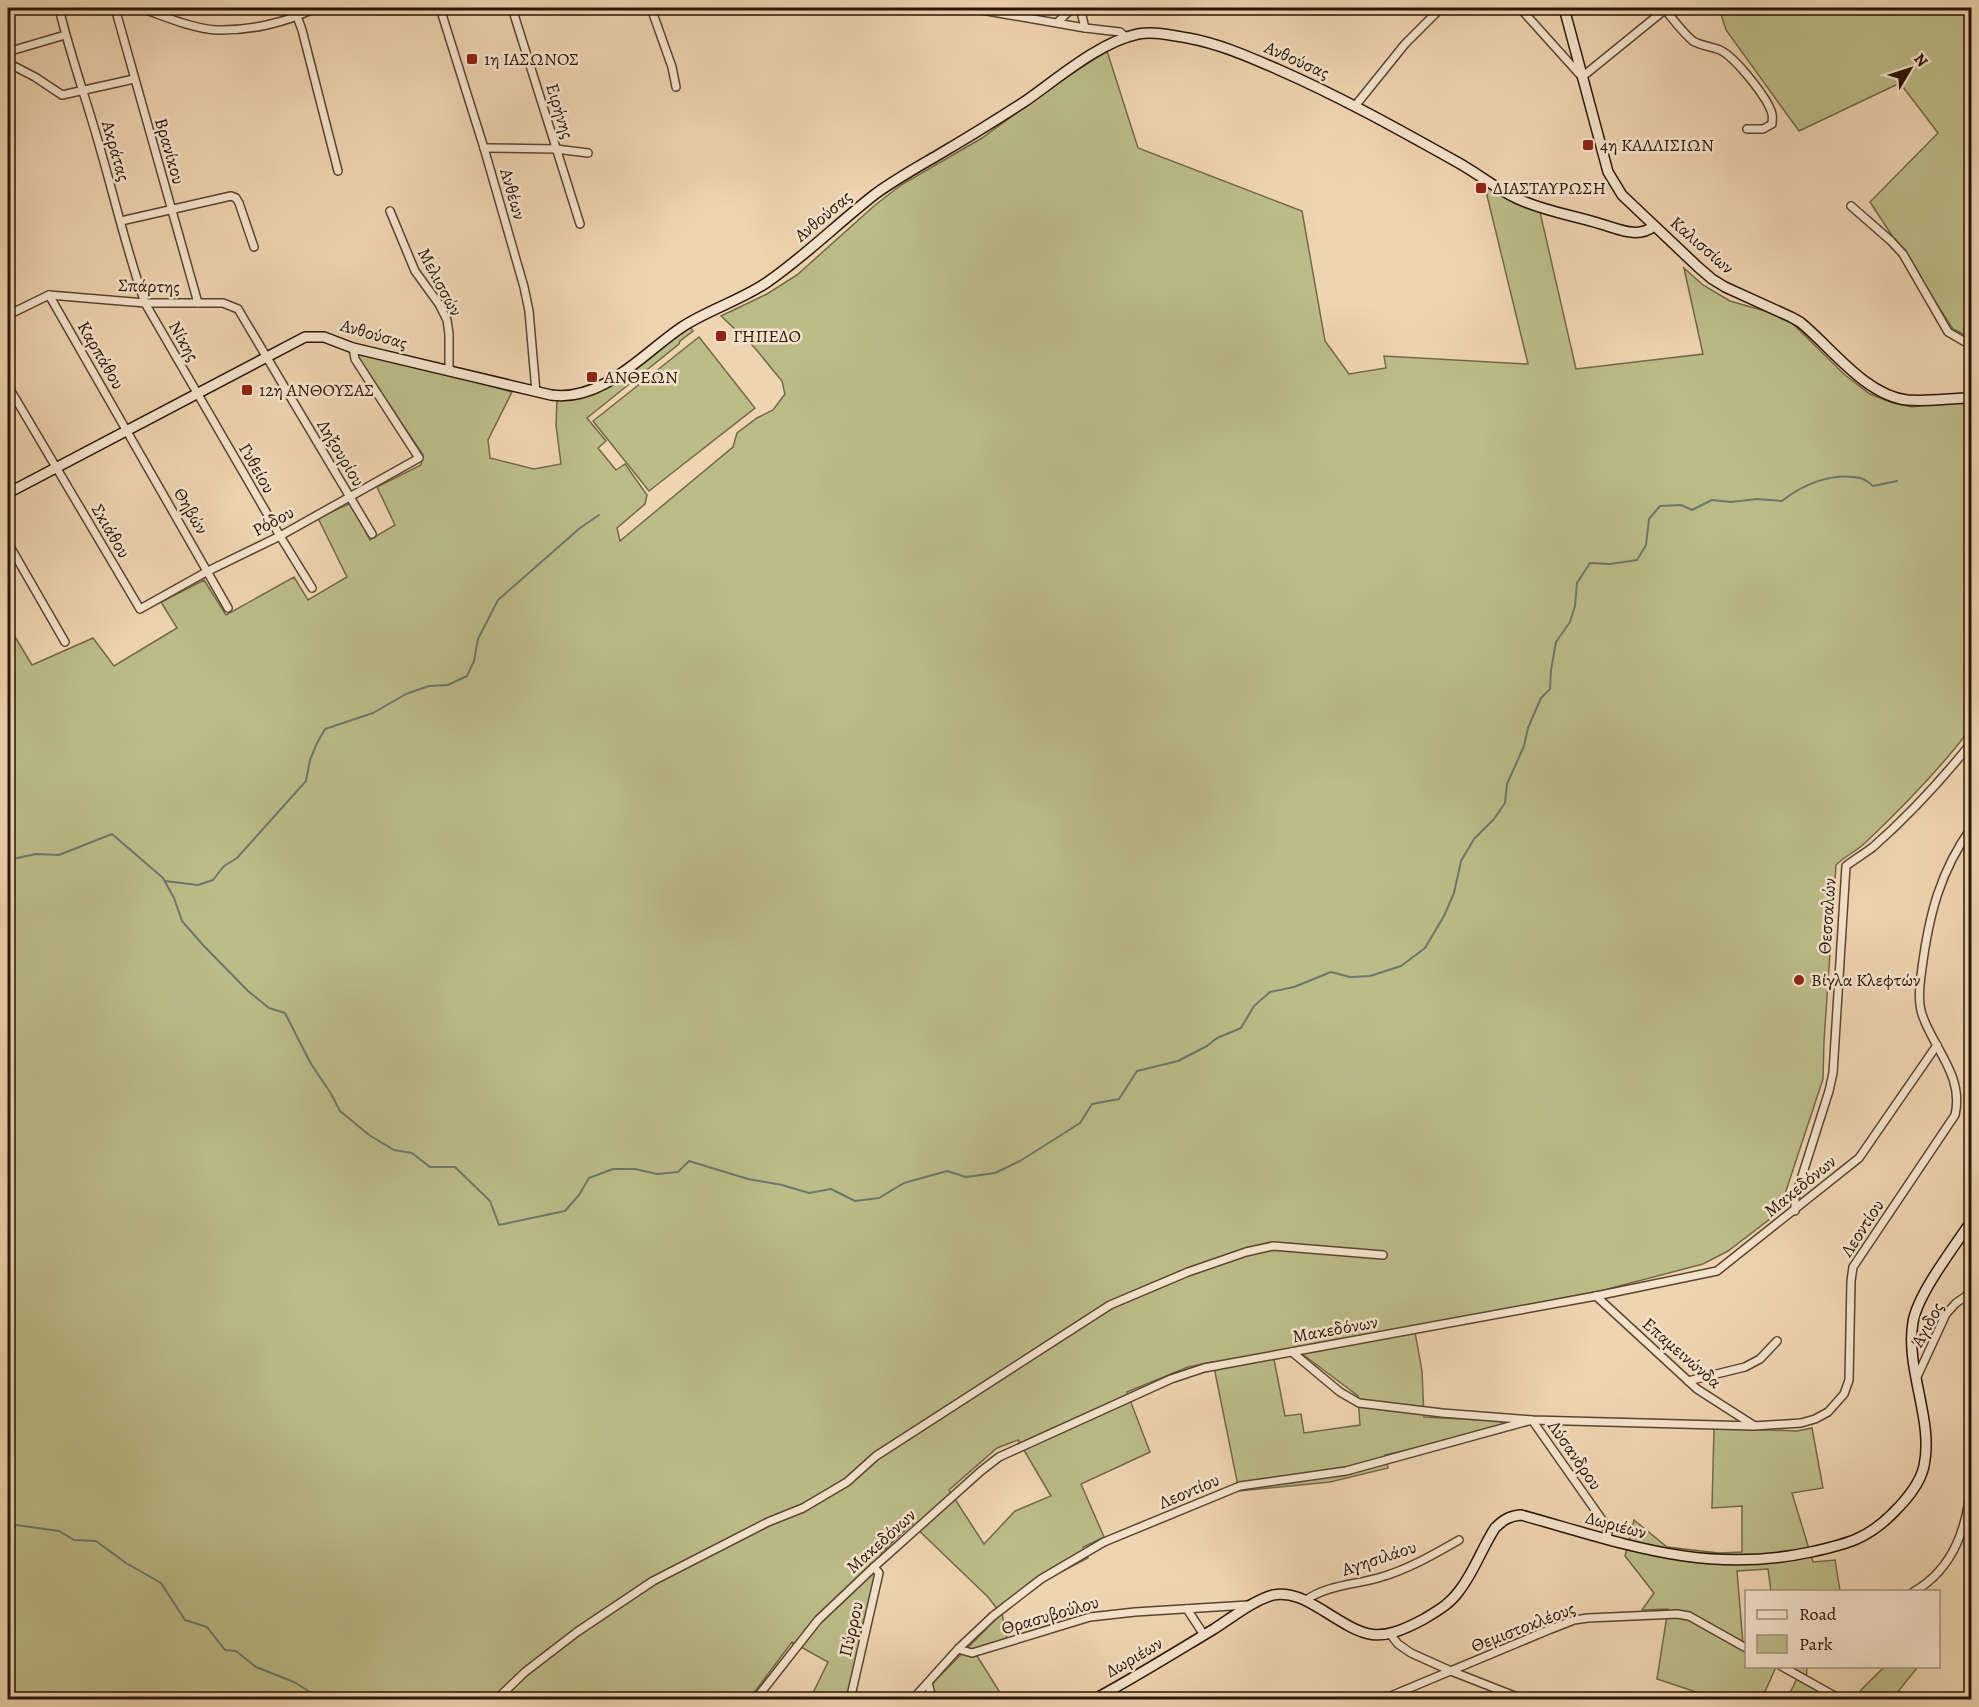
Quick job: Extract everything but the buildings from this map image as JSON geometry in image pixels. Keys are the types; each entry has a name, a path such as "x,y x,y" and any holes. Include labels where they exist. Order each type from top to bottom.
{"street":[{"name":"Ακράτας","path":"59,8 133,269 145,303"},
{"name":"Βρανίκου","path":"115,8 198,303"},
{"path":"140,8 158,10 191,25 214,30 238,29 297,17 315,8"},
{"path":"294,8 311,61 338,171"},
{"name":"Ανθέων","path":"440,8 484,148 529,311 536,392"},
{"name":"Ειρήνης","path":"512,8 580,224"},
{"path":"651,8 676,87"},
{"path":"970,8 1120,32 1127,38"},
{"path":"1058,22 1072,8"},
{"path":"1080,8 1084,28"},
{"path":"1355,106 1405,44 1441,8"},
{"path":"1520,8 1582,76 1666,9 1692,40 1719,50 1742,68 1766,103 1773,116 1772,124 1763,129 1747,129"},
{"name":"Καλισσίων","path":"1564,8 1601,151 1612,181 1622,195 1654,226 1712,279 1800,322 1855,372 1886,394 1916,400 1971,398"},
{"name":"Ανθούσας","path":"8,493 296,341 315,336 324,336 353,348 536,392 567,396 586,393 598,388 630,367 690,322 744,297 766,283 882,189 1026,100 1080,63 1137,34 1161,33 1214,43 1293,76 1355,106 1524,202 1626,231 1644,232 1654,226"},
{"path":"14,50 65,35"},
{"path":"8,63 35,76 62,95 134,79"},
{"path":"484,148 556,149 588,153"},
{"path":"121,221 231,196 239,203 254,247"},
{"path":"1851,206 1903,254 1948,332 1971,346"},
{"name":"Μελισσών","path":"390,211 415,271 439,304 447,320 449,371"},
{"path":"8,315 49,295"},
{"name":"Σπάρτης","path":"49,295 145,303 223,303 238,309 265,357"},
{"name":"Καρπάθου","path":"49,295 127,430"},
{"name":"Νίκης","path":"145,303 196,394"},
{"name":"Ρόδου","path":"140,609 208,571 280,536 419,458 355,359 353,348"},
{"name":"Ληξουρίου","path":"265,357 372,534"},
{"name":"Σκιάθου","path":"8,386 140,609"},
{"name":"Γυθείου","path":"196,394 312,588"},
{"name":"Θηβών","path":"127,430 228,608"},
{"path":"8,543 65,642"},
{"name":"Θεσσαλών","path":"1794,1211 1795,1198 1833,1073 1846,866 1874,846 1949,770 1971,742"},
{"name":"Λεοντίου","path":"1292,1352 1340,1392 1359,1403 1532,1420 1754,1426 1801,1423 1828,1412 1844,1394 1849,1380 1853,1267 1955,1115 1957,1101 1948,1065 1927,1028 1920,1008 1924,950 1931,912 1943,878 1971,827"},
{"name":"Μακεδόνων","path":"755,1700 818,1620 874,1567 999,1457 1188,1372 1596,1296 1717,1271 1794,1211 1864,1152 1937,1045"},
{"name":"Δωριέων","path":"1093,1700 1252,1605 1275,1595 1290,1595 1306,1600 1370,1634 1390,1634 1407,1627 1438,1611 1451,1601 1463,1587 1491,1536 1502,1521 1508,1517 1521,1515 1663,1554 1702,1559 1736,1560 1794,1555 1839,1546 1860,1539 1877,1528 1898,1508 1916,1485 1924,1467 1925,1438 1912,1334 1914,1316 1921,1298 1971,1220"},
{"path":"496,1700 525,1672 578,1632 653,1581 768,1522 803,1508 847,1482 876,1456 1110,1305 1188,1272 1246,1252 1273,1246 1383,1255"},
{"name":"Άγιδος","path":"1916,1379 1946,1314 1971,1292"},
{"name":"Επαμεινώνδα","path":"1596,1296 1707,1397 1754,1426"},
{"path":"1688,1381 1744,1367 1760,1359 1777,1341"},
{"name":"Λεοντίου","path":"912,1700 958,1649 993,1616 1041,1579 1104,1542 1239,1486 1346,1471 1532,1420"},
{"name":"Λύσανδρου","path":"1532,1420 1605,1524 1608,1532 1607,1540"},
{"path":"1916,1590 1932,1580 1951,1556 1965,1521 1971,1477"},
{"name":"Αγησιλάου","path":"1306,1600 1320,1591 1376,1578 1409,1567 1459,1540"},
{"name":"Πύρρου","path":"850,1700 879,1573 874,1567"},
{"name":"Θρασυβούλου","path":"958,1649 972,1653 1090,1617 1252,1605"},
{"path":"1187,1609 1204,1635"},
{"name":"Θεμιστοκλέους","path":"1381,1700 1574,1620 1677,1614 1689,1617 1745,1647"},
{"path":"1390,1634 1398,1644 1411,1653 1525,1700"},
{"path":"1785,1668 1842,1700"},
{"path":"927,1683 931,1694 929,1700"}],"green space":[{"path":"1719,8 1971,8 1971,338 1953,329 1870,202 1938,133 1900,83 1799,131 1726,30"},
{"path":"1107,51 1138,148 1302,211 1325,341 1349,374 1386,368 1384,356 1528,364 1484,183 1516,203 1540,212 1576,369 1703,354 1684,268 1703,285 1730,301 1765,311 1792,323 1845,375 1870,394 1912,407 1951,401 1971,401 1971,728 1908,801 1862,845 1836,865 1823,1079 1779,1212 1728,1251 1703,1264 1604,1290 1414,1327 1422,1371 1424,1417 1502,1421 1502,1427 1385,1455 1388,1468 1330,1482 1239,1491 1213,1362 1188,1367 1127,1392 1150,1452 1081,1484 1104,1537 1083,1547 1088,1558 1042,1582 1002,1614 1007,1638 974,1651 1004,1699 917,1699 1001,1614 988,1597 912,1524 882,1552 848,1697 852,1699 810,1699 828,1662 792,1642 751,1699 8,1699 8,625 32,665 93,638 114,666 177,628 161,602 204,580 226,615 294,577 308,600 347,577 318,518 351,503 370,540 395,525 377,487 421,465 423,455 358,358 358,354 512,392 488,440 490,458 534,469 561,464 556,425 557,400 578,398 596,392 686,329 691,328 693,331 679,344 587,418 606,441 598,448 616,470 625,464 647,495 645,504 617,528 620,541 733,447 737,433 757,418 773,410 785,394 782,381 754,347 721,316 767,294 797,275 901,185 982,138 1062,80","holes":["1297,1350 1358,1396 1360,1425 1304,1433 1301,1414 1285,1416 1273,1354","1018,1440 1051,1496 1015,1511 984,1544 949,1490 997,1448"]},
{"path":"699,337 755,408 649,491 593,421"},
{"path":"1714,1428 1797,1431 1812,1428 1823,1488 1792,1493 1813,1562 1835,1560 1840,1590 1771,1590 1768,1569 1737,1571 1743,1644 1745,1645 1745,1668 1776,1668 1763,1696 1768,1699 1717,1699 1657,1679 1668,1609 1642,1610 1654,1593 1625,1556 1634,1520 1667,1547 1719,1553 1742,1552 1742,1506 1712,1508"},
{"path":"1788,1668 1807,1668 1806,1684 1833,1699 1787,1699 1799,1674"},
{"path":"1917,1668 1892,1699 1852,1699 1882,1669"}],"waterway":[{"path":"8,860 36,854 59,855 112,834 163,878 174,898 182,921 203,945 248,991 269,1008 285,1013 311,1064 340,1111 369,1135 394,1150 412,1153 430,1167 455,1167 490,1201 499,1225 565,1211 579,1195 589,1178 613,1169 635,1169 657,1174 678,1172 689,1161 748,1179 809,1193 831,1189 855,1201 879,1198 904,1183 947,1171 966,1177 995,1173 1020,1161 1080,1123 1092,1104 1119,1099 1137,1071 1178,1061 1207,1046 1217,1038 1241,1028 1254,1006 1270,992 1294,987 1331,972 1350,977 1370,976 1401,966 1425,948 1444,916 1454,893 1461,861 1474,839 1494,819 1505,803 1507,784 1524,746 1528,728 1541,698 1550,689 1556,642 1570,622 1575,606 1577,583 1590,563 1610,564 1637,560 1646,545 1649,519 1660,506 1681,505 1692,510 1712,500 1782,501 1799,489 1829,478 1860,478 1873,486 1897,481"},
{"path":"165,881 198,885 213,880 224,866 237,858 306,781 310,760 325,729 373,713 406,694 429,686 448,685 467,676 474,661 478,639 498,600 580,528 599,515"},
{"path":"8,1537 16,1525 59,1531 74,1540 96,1541 126,1563 161,1583 185,1620 207,1627 225,1650 236,1651 256,1667 294,1682 326,1700"}],"place":[{"name":"1η ΙΑΣΩΝΟΣ","path":"472,59"},
{"name":"4η ΚΑΛΛΙΣΙΩΝ","path":"1588,145"},
{"name":"ΔΙΑΣΤΑΥΡΩΣΗ","path":"1481,188"},
{"name":"ΓΗΠΕΔΟ","path":"721,336"},
{"name":"ΑΝΘΕΩΝ","path":"592,377"},
{"name":"12η ΑΝΘΟΥΣΑΣ","path":"247,390"},
{"name":"Βίγλα Κλεφτών","path":"1799,980"}]}
